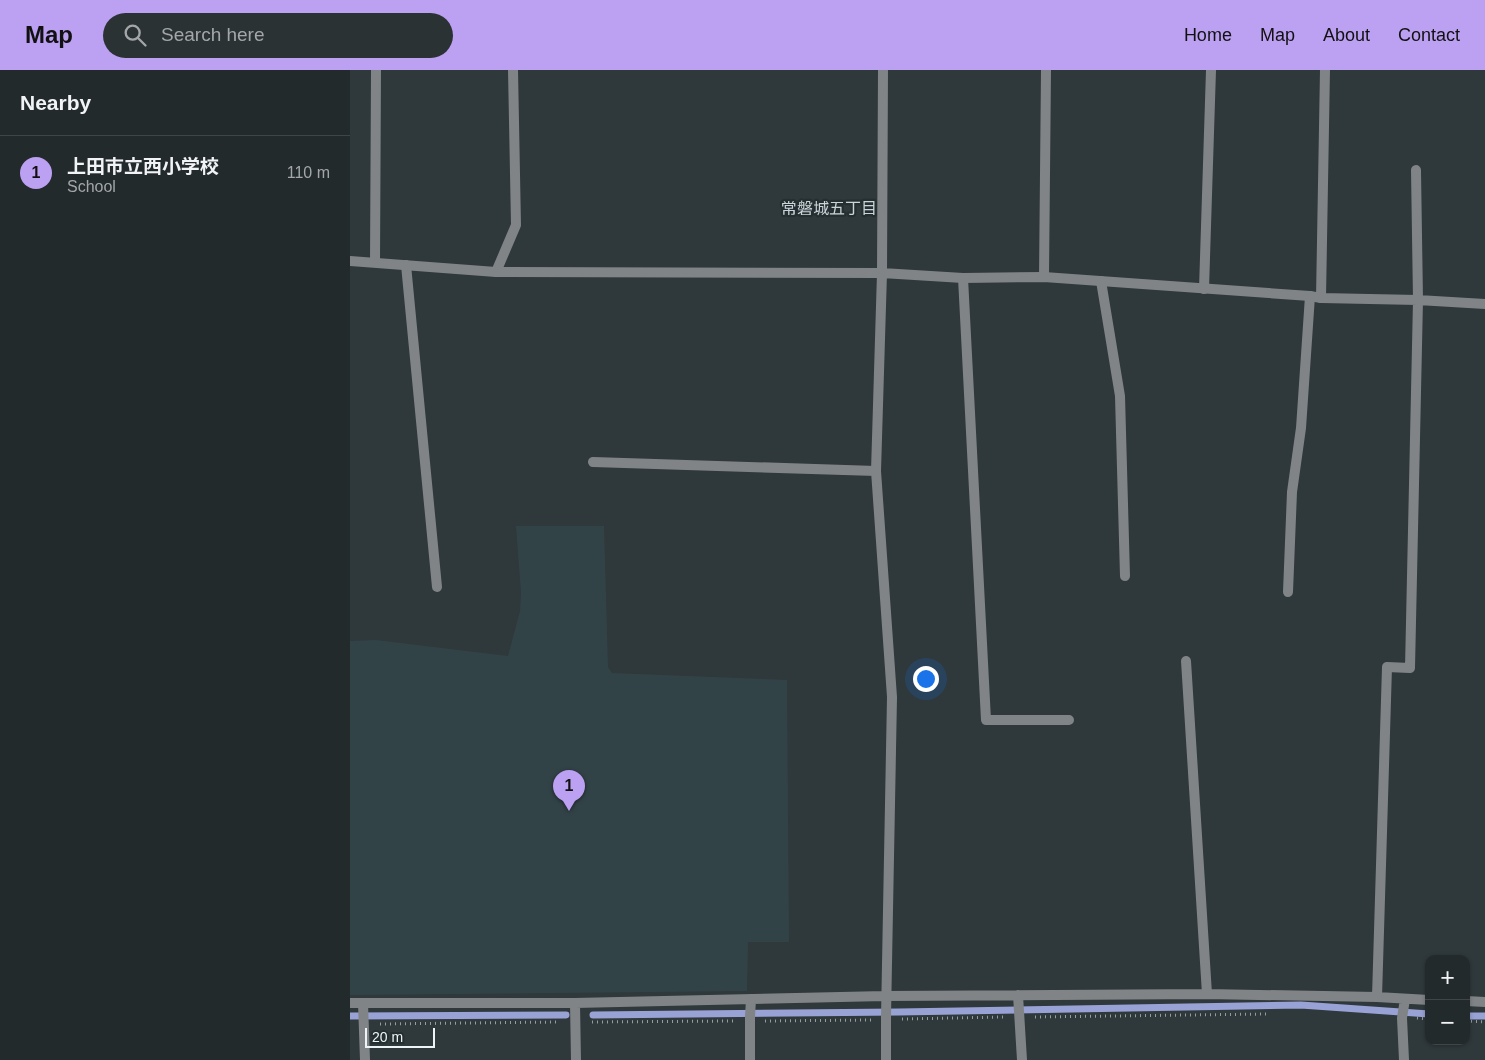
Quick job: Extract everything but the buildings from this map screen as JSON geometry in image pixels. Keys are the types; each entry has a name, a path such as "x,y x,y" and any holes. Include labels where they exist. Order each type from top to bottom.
{"street":[{"path":"375,262 376,70"},
{"path":"496,272 516,225 512,70"},
{"path":"883,70 882,273 876,471 892,697 885,996 886,1060"},
{"path":"1044,276 1046,70"},
{"path":"1204,289 1211,70"},
{"path":"1321,298 1324,70"},
{"path":"1377,997 1387,667 1410,668 1418,300 1416,170"},
{"path":"350,261 496,272 882,273 963,278 1044,276 1321,298 1418,300 1485,304"},
{"path":"406,266 437,587"},
{"path":"963,278 986,720 1069,720"},
{"path":"1101,282 1120,396 1125,576"},
{"path":"1288,592 1292,492 1301,428 1310,296"},
{"path":"593,462 876,471"},
{"path":"1186,661 1207,994"},
{"path":"350,1003 575,1003 885,996 1207,994 1377,997 1425,1000"},
{"path":"1018,995 1022,1060"},
{"path":"1404,1060 1402,1018 1405,999"},
{"path":"750,1060 751,1000"},
{"path":"1470,1002 1485,1002"},
{"path":"364,1003 365,1060"},
{"path":"575,1003 576,1060"}],"path":[{"path":"1470,1021 1485,1022"}],"shaded area":[{"path":"516,526 604,526 608,667 612,673 787,680 789,942 748,942 747,991 350,995 350,641 376,640 508,656 520,611 521,593"}],"waterway":[{"path":"593,1015 1301,1005 1425,1014"},
{"path":"350,1016 566,1015"},
{"path":"1470,1016 1485,1016"}],"place":[{"name":"上田市立西小学校","path":"569,811"}],"district":[{"name":"常磐城五丁目","path":"829,208"}]}
